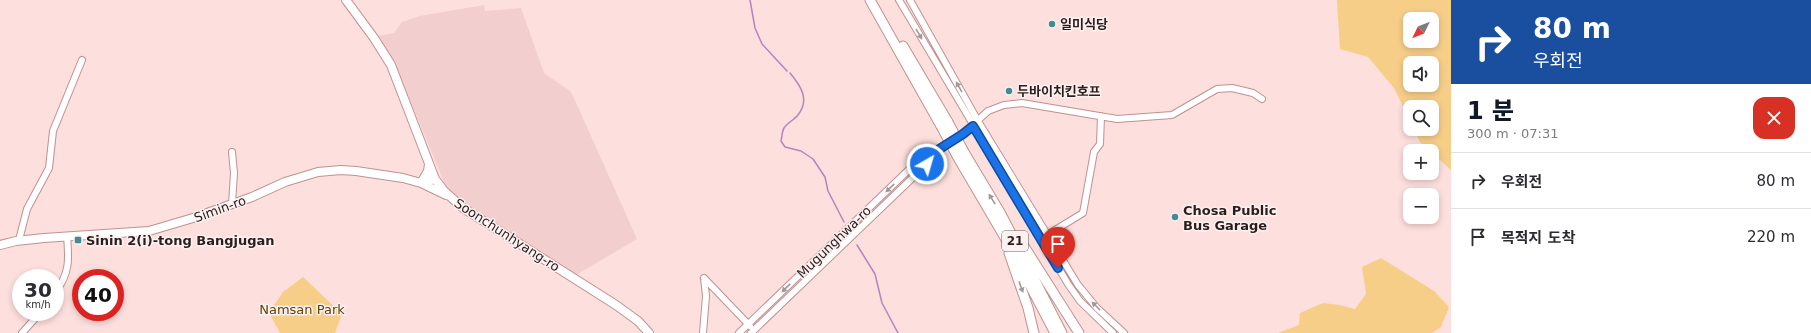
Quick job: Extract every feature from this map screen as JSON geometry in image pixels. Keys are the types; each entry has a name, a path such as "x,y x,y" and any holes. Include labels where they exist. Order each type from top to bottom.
{"highway":[{"name":"21","path":"870,0 944,124"},
{"name":"21","path":"876,0 961,154 1055,333"},
{"name":"21","path":"961,154 1001,214 1062,333"},
{"path":"1001,214 1017,234 1078,333"},
{"path":"1004,236 1010,259 1028,308 1034,333"}],"main road":[{"name":"Soonchunhyang-ro","path":"346,0 374,38 391,65 435,179 450,197 464,208 616,305 638,321 649,333"},
{"path":"421,183 428,171 429,162"},
{"name":"Simin-ro","path":"0,245 19,240 149,231 181,222 232,204 285,182 318,172 341,170 356,171 402,178 421,183 450,197"},
{"path":"421,183 435,179"}],"street":[{"path":"899,0 1068,284 1080,301 1113,333"},
{"path":"910,0 978,120 1047,235 1086,296 1124,333"},
{"path":"19,240 26,209 49,168 53,131 82,60"},
{"name":"Mugunghwa-ro","path":"739,333 921,158 930,155 963,134 978,120 995,108 1004,105 1022,103 1116,118 1172,115 1218,89 1232,88 1253,93 1262,99"},
{"path":"1047,235 1083,213 1094,152 1100,144 1101,116"},
{"path":"232,152 234,173 232,204"},
{"name":"Mugunghwa-ro","path":"753,332 927,164 930,155"},
{"path":"64,279 67,274 69,261 67,236"},
{"path":"703,333 706,296 704,278 748,324 753,332"},
{"path":"22,333 33,321"}],"shaded area":[{"path":"484,5 485,11 521,8 544,73 570,91 574,98 637,239 576,275 478,213 455,197 446,187 398,71 377,36 394,33 402,22 420,16"}],"green space":[{"path":"1337,0 1451,0 1451,170 1439,159 1439,144 1422,144 1417,136 1439,136 1439,100 1403,100 1403,107 1394,88 1368,57 1340,49"},
{"path":"1381,258 1434,291 1449,307 1441,327 1432,333 1278,333 1299,325 1300,313 1323,303 1355,309 1366,294 1362,267"},
{"name":"Namsan Park","path":"303,277 342,314 335,333 280,333 269,313 283,292"}],"waterway":[{"path":"750,0 755,28 762,44 787,71"},
{"path":"790,73 801,88 804,99 802,109 798,115 784,128 781,141 785,147 801,151 813,159 825,177 828,191 844,222"},
{"path":"857,245 875,274 882,303 898,333"}],"place":[{"name":"일미식당","path":"1052,24"},
{"name":"두바이치킨호프","path":"1009,91"},
{"name":"Chosa Public Bus Garage","path":"1175,217"},
{"name":"Sinin 2(i)-tong Bangjugan","path":"78,240"}],"route":[{"path":"927,164 930,155 973,126 1058,268"}]}
